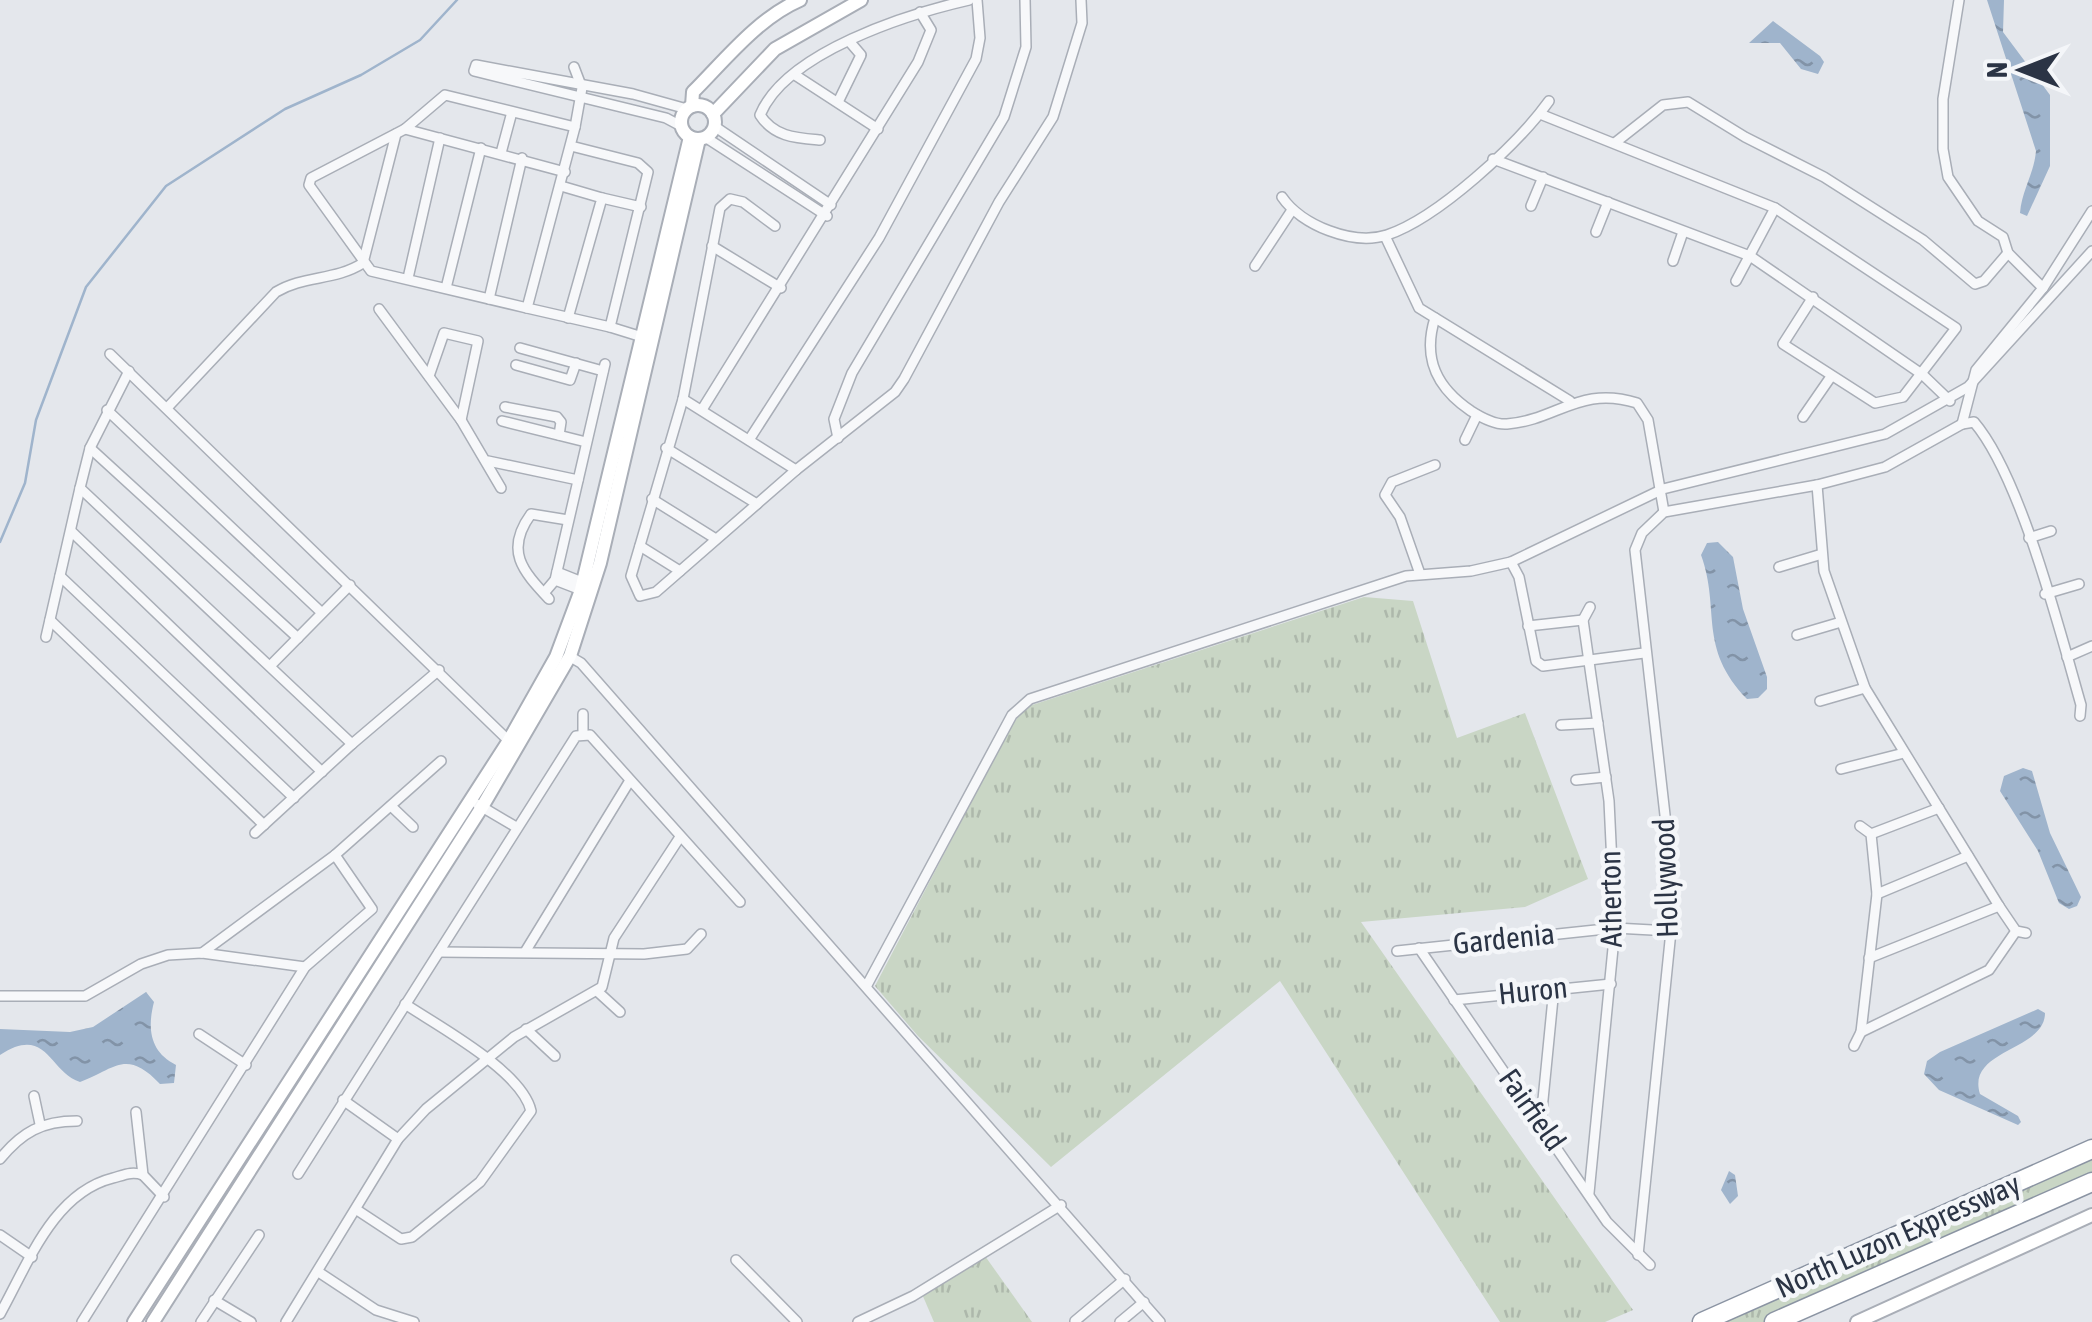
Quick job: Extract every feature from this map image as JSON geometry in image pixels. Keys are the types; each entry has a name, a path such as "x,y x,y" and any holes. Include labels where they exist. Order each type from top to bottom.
{"highway":[{"name":"North Luzon Expressway","path":"1702,1322 2092,1149"},
{"name":"North Luzon Expressway","path":"1774,1322 2092,1182"}],"street":[{"path":"700,130 689,107 693,92 758,29 800,0"},
{"path":"587,588 639,336 700,130 776,49 860,0"},
{"path":"820,140 784,135 760,114 773,94 849,41 920,12 969,0"},
{"path":"749,440 879,238 976,58 980,38 978,0"},
{"path":"838,438 834,419 852,373 1004,118 1026,47 1026,0"},
{"path":"774,226 743,202 730,199 720,208 683,399 630,583 640,596 650,596 796,470 894,392 904,379 999,202 1054,117 1079,38 1081,0"},
{"path":"1959,0 1944,99 1945,166 1962,201 1978,220 2002,237 2008,253 2043,288"},
{"path":"703,408 918,62 931,30 920,12"},
{"path":"838,100 861,55 849,41"},
{"path":"527,308 575,128 581,93 574,66"},
{"path":"475,68 581,93 700,130 829,210"},
{"path":"795,76 878,129"},
{"path":"153,1322 477,804 563,657 587,588 700,130 702,105 689,107 634,94 581,93"},
{"path":"575,128 444,96 401,132 311,178 309,185 362,263 372,270 639,336"},
{"path":"1282,197 1292,210 1344,234 1386,236 1439,206 1493,159 1549,101"},
{"path":"1616,142 1663,105 1688,102 1745,137 1824,177 1924,240 1975,284 1984,281 2008,253"},
{"path":"501,153 512,112"},
{"path":"1540,114 1775,208 1956,328 1903,396 1884,403 1866,400 1782,344 1813,297"},
{"path":"401,132 522,158 564,172"},
{"path":"168,408 257,308 276,292 297,282 338,277 362,263 401,132"},
{"path":"408,278 440,138"},
{"path":"571,146 646,168 648,178 610,327"},
{"path":"446,288 481,148"},
{"path":"489,298 522,158"},
{"path":"1493,159 1750,256 1923,374 1950,401"},
{"path":"1531,206 1543,177"},
{"path":"561,186 641,206"},
{"path":"568,318 602,198"},
{"path":"1596,232 1608,202"},
{"path":"1736,282 1775,208"},
{"path":"1255,266 1292,210"},
{"path":"1962,424 1968,387 1985,357 2043,288 2092,211"},
{"path":"1673,261 1683,232"},
{"path":"1386,236 1419,308 1570,402"},
{"path":"712,246 781,288"},
{"path":"866,985 1012,715 1021,706 1420,574 1471,571 1511,562 1663,489 1874,438 1950,401 1968,387 2092,251"},
{"path":"379,309 461,420 501,488"},
{"path":"1435,318 1429,358 1435,376 1453,398 1477,415 1502,424 1540,416 1570,402 1598,398 1637,402 1648,420 1664,512 1817,486 1885,467 1962,424 1974,422 1985,437 2030,538 2067,657 2080,716"},
{"path":"429,376 444,333 478,341 461,420"},
{"path":"568,520 536,513 527,517 517,560 547,596 556,576 604,368 520,346 515,368 570,380 576,363"},
{"path":"110,354 512,744"},
{"path":"46,637 90,448 129,371"},
{"path":"1802,417 1830,378"},
{"path":"683,399 703,408 796,470"},
{"path":"558,435 561,422 557,417 506,405 501,425 586,442"},
{"path":"107,410 322,613"},
{"path":"1465,440 1477,415"},
{"path":"90,448 298,638"},
{"path":"666,448 757,504"},
{"path":"488,461 578,480"},
{"path":"1420,574 1400,516 1385,495 1392,482 1435,465"},
{"path":"1817,486 1822,554 1865,688 1999,906 2021,932 1988,970 1861,1032"},
{"path":"80,488 352,744"},
{"path":"652,499 716,539"},
{"name":"Hollywood","path":"1638,1255 1671,931 1664,815 1635,550 1642,533 1664,512"},
{"path":"70,531 322,772"},
{"path":"2030,538 2051,531"},
{"path":"640,546 680,571"},
{"path":"1778,566 1822,554"},
{"path":"1511,562 1519,576 1532,652 1543,666 1644,653"},
{"path":"60,576 294,798"},
{"path":"556,576 587,588"},
{"path":"2046,594 2079,584"},
{"path":"271,665 350,585"},
{"path":"1528,626 1583,620 1590,608"},
{"path":"50,620 264,825"},
{"name":"Atherton","path":"1583,620 1606,778 1614,928 1588,1193"},
{"path":"1797,635 1842,622"},
{"path":"2067,657 2092,646"},
{"path":"563,657 582,662 1160,1322"},
{"path":"256,833 440,670"},
{"path":"1820,701 1865,688"},
{"path":"2080,704 2092,700"},
{"path":"583,714 584,734"},
{"path":"1560,724 1598,722"},
{"path":"298,1174 576,736 590,735 628,782 740,902"},
{"path":"1841,769 1904,753"},
{"path":"202,953 336,855 441,761"},
{"path":"1576,780 1606,778"},
{"path":"524,952 628,782"},
{"path":"477,804 516,826"},
{"path":"134,1322 477,804"},
{"path":"391,806 413,827"},
{"path":"1871,834 1939,808"},
{"path":"1854,1046 1861,1032 1876,894 1871,834 1860,826"},
{"path":"286,1322 320,1273 398,1139 426,1109 526,1029 597,991 606,980 614,938 680,837"},
{"path":"82,1322 305,968 372,909 336,855"},
{"path":"1876,894 1968,856"},
{"path":"1869,958 1999,906"},
{"name":"Gardenia","path":"1397,950 1614,928 1671,931"},
{"path":"439,952 678,951 701,934"},
{"name":"Fairfield","path":"1420,948 1616,1234 1650,1265"},
{"path":"0,996 85,996 153,959 202,953 305,968"},
{"name":"Huron","path":"1454,1000 1611,984"},
{"path":"1540,1121 1554,988"},
{"path":"597,991 620,1012"},
{"path":"357,1210 401,1238 412,1237 480,1182 531,1111 527,1098 488,1059 405,1004"},
{"path":"526,1029 556,1056"},
{"path":"199,1034 246,1064"},
{"path":"34,1096 40,1124"},
{"path":"342,1100 398,1139"},
{"path":"136,1112 143,1175"},
{"path":"0,1159 18,1139 40,1124 77,1121"},
{"path":"0,1314 54,1220 82,1190 134,1172 143,1175 164,1197"},
{"path":"858,1322 913,1296 1060,1205"},
{"path":"1857,1322 2092,1215"},
{"path":"0,1235 32,1257"},
{"path":"200,1322 259,1235"},
{"path":"736,1260 797,1322"},
{"path":"320,1273 376,1310 414,1322"},
{"path":"1075,1321 1125,1279"},
{"path":"214,1300 250,1322"},
{"path":"1120,1322 1144,1302"},
{"path":"369,1322 376,1310"}],"green space":[{"path":"1364,597 1413,601 1457,738 1525,713 1588,879 1525,907 1361,922 1633,1310 1605,1322 1500,1322 1280,981 1051,1167 918,1036 875,986 1011,726 1026,707"},
{"path":"2092,1156 2092,1177 1765,1322 1718,1322"},
{"path":"985,1256 1032,1322 934,1322 922,1294"}],"water":[{"path":"1987,0 2004,0 2003,32 2050,95 2050,166 2027,216 2020,213 2036,151"},
{"path":"1773,21 1820,56 1824,62 1818,74 1801,69 1780,43 1749,43"},
{"path":"1718,542 1733,557 1743,609 1767,677 1767,689 1758,698 1747,699 1731,680 1716,645 1701,555 1707,543"},
{"path":"2023,768 2032,771 2050,833 2081,897 2077,906 2069,909 2059,903 2038,851 2000,791 2004,776"},
{"path":"146,992 154,1002 153,1039 167,1060 176,1065 174,1083 160,1084 129,1064 112,1067 80,1082 38,1047 28,1045 0,1055 0,1029 70,1032 93,1027"},
{"path":"2038,1009 2045,1013 2042,1026 1994,1059 1979,1079 1980,1094 2018,1116 2018,1125 1939,1090 1924,1074 1927,1061 1940,1052"},
{"path":"1729,1171 1735,1175 1738,1196 1730,1204 1721,1190"}],"waterway":[{"path":"0,542 25,483 36,420 86,287 166,186 285,109 361,75 420,40 457,0"}]}
